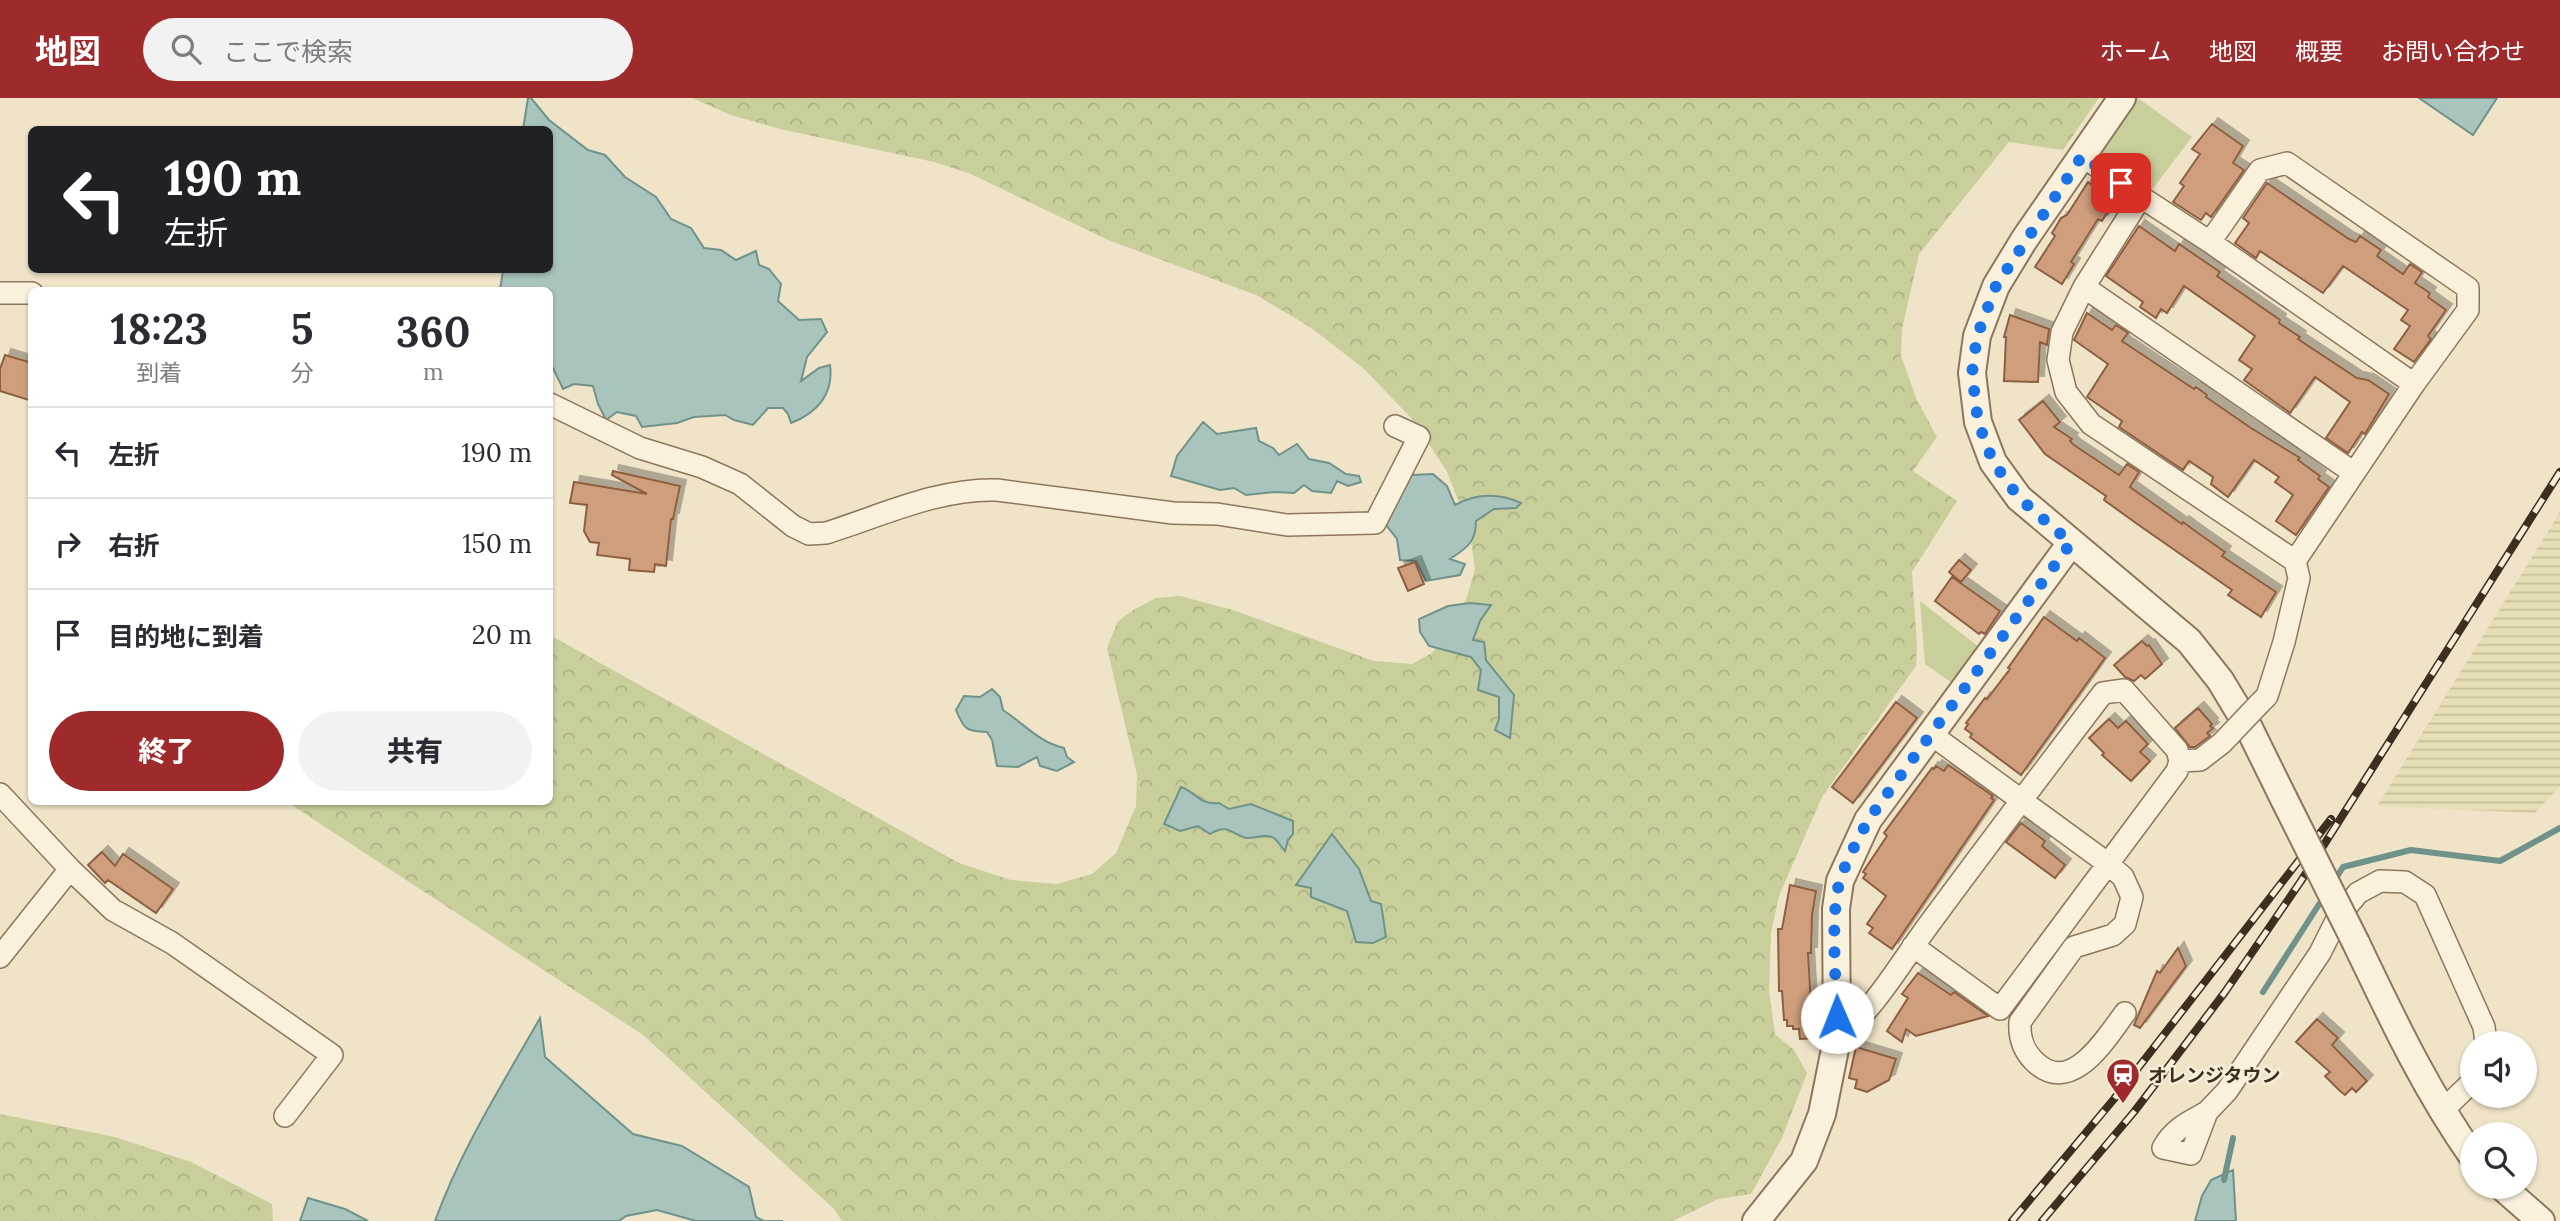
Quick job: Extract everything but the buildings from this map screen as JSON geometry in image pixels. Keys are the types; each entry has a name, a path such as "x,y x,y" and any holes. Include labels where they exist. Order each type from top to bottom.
{"street":[{"path":"2122,98 1996,286 1977,336 1972,373 1978,422 1993,462 2019,498 2189,641 2220,680 2249,728 2415,1064 2441,1112 2460,1139"},
{"path":"2082,156 2414,384"},
{"path":"2210,242 2260,170 2287,163 2468,288 2468,310 2414,384 2295,561"},
{"path":"2141,197 2084,287 2062,332 2058,360 2066,392 2091,424 2295,561 2299,578 2284,642 2267,696 2222,743 2200,760 2180,761"},
{"path":"2084,287 2354,473"},
{"path":"0,293 28,293"},
{"path":"553,405 640,448 702,467 740,484 793,526 809,534 825,533 932,498 975,489 1173,513 1217,514 1287,525 1375,523 1419,437 1395,426"},
{"path":"1756,1221 1804,1161 1822,1114 1837,1039 1836,909 1840,881 1868,820 2071,543"},
{"path":"1837,1039 1855,1025 1913,946 2022,800 2103,693 2124,690 2177,750 2180,761 2177,771 2000,1009 1913,946"},
{"path":"1932,735 2107,863 2123,877 2132,897 2124,924 2113,935 2074,947 2020,1022 2019,1035 2026,1053 2038,1065 2052,1071 2069,1072 2085,1064 2126,1013"},
{"path":"0,794 70,869 113,910 173,943 332,1055 285,1116"},
{"path":"0,957 70,869"},
{"path":"2207,1112 2227,1091 2320,953 2338,917 2358,893 2380,881 2405,882 2426,895 2484,1031"},
{"path":"2441,1112 2460,1094"},
{"path":"2516,1199 2541,1221"}],"shaded area":[{"path":"2560,512 2560,786 2535,813 2377,806"}],"green space":[{"path":"692,98 2099,98 2063,150 2009,142 1919,254 1902,329 1901,356 1917,400 1937,437 1913,471 1957,501 1912,572 1916,666 1822,797 1779,896 1771,933 1769,991 1775,1034 1794,1050 1807,1073 1782,1138 1751,1194 1718,1199 1673,1221 842,1221 834,1209 643,1035 292,805 553,805 553,637 959,863 1011,880 1057,884 1092,874 1116,853 1136,806 1137,775 1107,648 1118,621 1135,609 1156,598 1180,596 1233,610 1374,661 1412,664 1432,653 1450,629 1467,597 1475,569 1469,527 1447,472 1414,421 1363,368 1310,327 1256,295 1108,240 971,174 934,162 780,129 731,115"},
{"path":"2134,98 2138,98 2192,137 2151,191 2095,154"},
{"path":"1920,601 1979,647 1952,683 1925,664"},
{"path":"0,1114 115,1137 191,1162 272,1204 273,1221 0,1221"}],"water":[{"path":"528,98 531,98 549,120 588,150 605,155 625,177 656,197 671,219 691,228 704,248 721,250 736,260 756,251 759,265 769,269 781,284 778,301 799,320 821,319 827,332 807,357 801,381 819,368 830,365 829,385 816,408 791,423 783,408 768,408 753,425 725,415 694,417 677,423 642,427 636,416 617,412 606,420 593,386 574,384 563,389 553,368 553,287 500,287 503,273 553,273 553,126 523,126"},
{"path":"2419,98 2497,98 2473,135"},
{"path":"1203,422 1217,434 1256,428 1259,441 1273,448 1279,455 1297,444 1309,459 1329,463 1346,474 1359,476 1361,482 1348,486 1337,481 1331,493 1312,491 1304,485 1294,493 1246,495 1234,488 1220,490 1171,476 1177,456"},
{"path":"1433,474 1447,486 1455,505 1471,498 1488,496 1504,497 1521,503 1516,508 1494,509 1476,521 1469,544 1450,559 1465,564 1460,575 1426,581 1416,561 1400,560 1397,539 1386,525 1411,475"},
{"path":"1470,603 1491,605 1480,621 1473,640 1484,642 1486,660 1514,695 1510,738 1495,730 1499,719 1499,697 1478,690 1481,670 1471,657 1429,646 1420,632 1419,619 1448,606"},
{"path":"992,689 1000,697 1003,710 1039,737 1064,748 1067,757 1074,762 1057,771 1040,766 1037,757 1018,767 997,766 992,740 987,732 967,728 956,710 964,696 980,697"},
{"path":"1181,787 1202,800 1219,803 1229,809 1251,804 1293,821 1293,834 1285,851 1271,837 1246,838 1225,829 1210,834 1198,826 1180,831 1164,824"},
{"path":"1332,834 1359,869 1371,901 1381,904 1386,937 1373,943 1356,942 1347,911 1311,897 1311,888 1296,885"},
{"path":"540,1018 545,1057 633,1134 682,1146 749,1187 756,1217 764,1221 696,1221 657,1210 626,1216 619,1221 435,1221 457,1168"},
{"path":"2233,1170 2236,1221 2195,1221 2202,1196 2211,1180"},
{"path":"308,1198 345,1209 368,1221 300,1221"}],"waterway":[{"path":"2333,883 2343,867 2411,850 2500,861 2560,828"},
{"path":"2263,992 2325,895"},
{"path":"2224,1180 2233,1138"}],"railway":[{"path":"2042,1221 2134,1112 2225,992 2301,881 2560,472"},
{"path":"2012,1221 2114,1099 2331,819"}],"place":[{"name":"オレンジタウン","path":"2123,1105"}],"route":[{"path":"1837,1017 1836,909 1840,881 1868,820 2071,543 2019,498 1993,462 1978,422 1972,373 1977,336 1996,286 2082,156 2121,183"}]}
